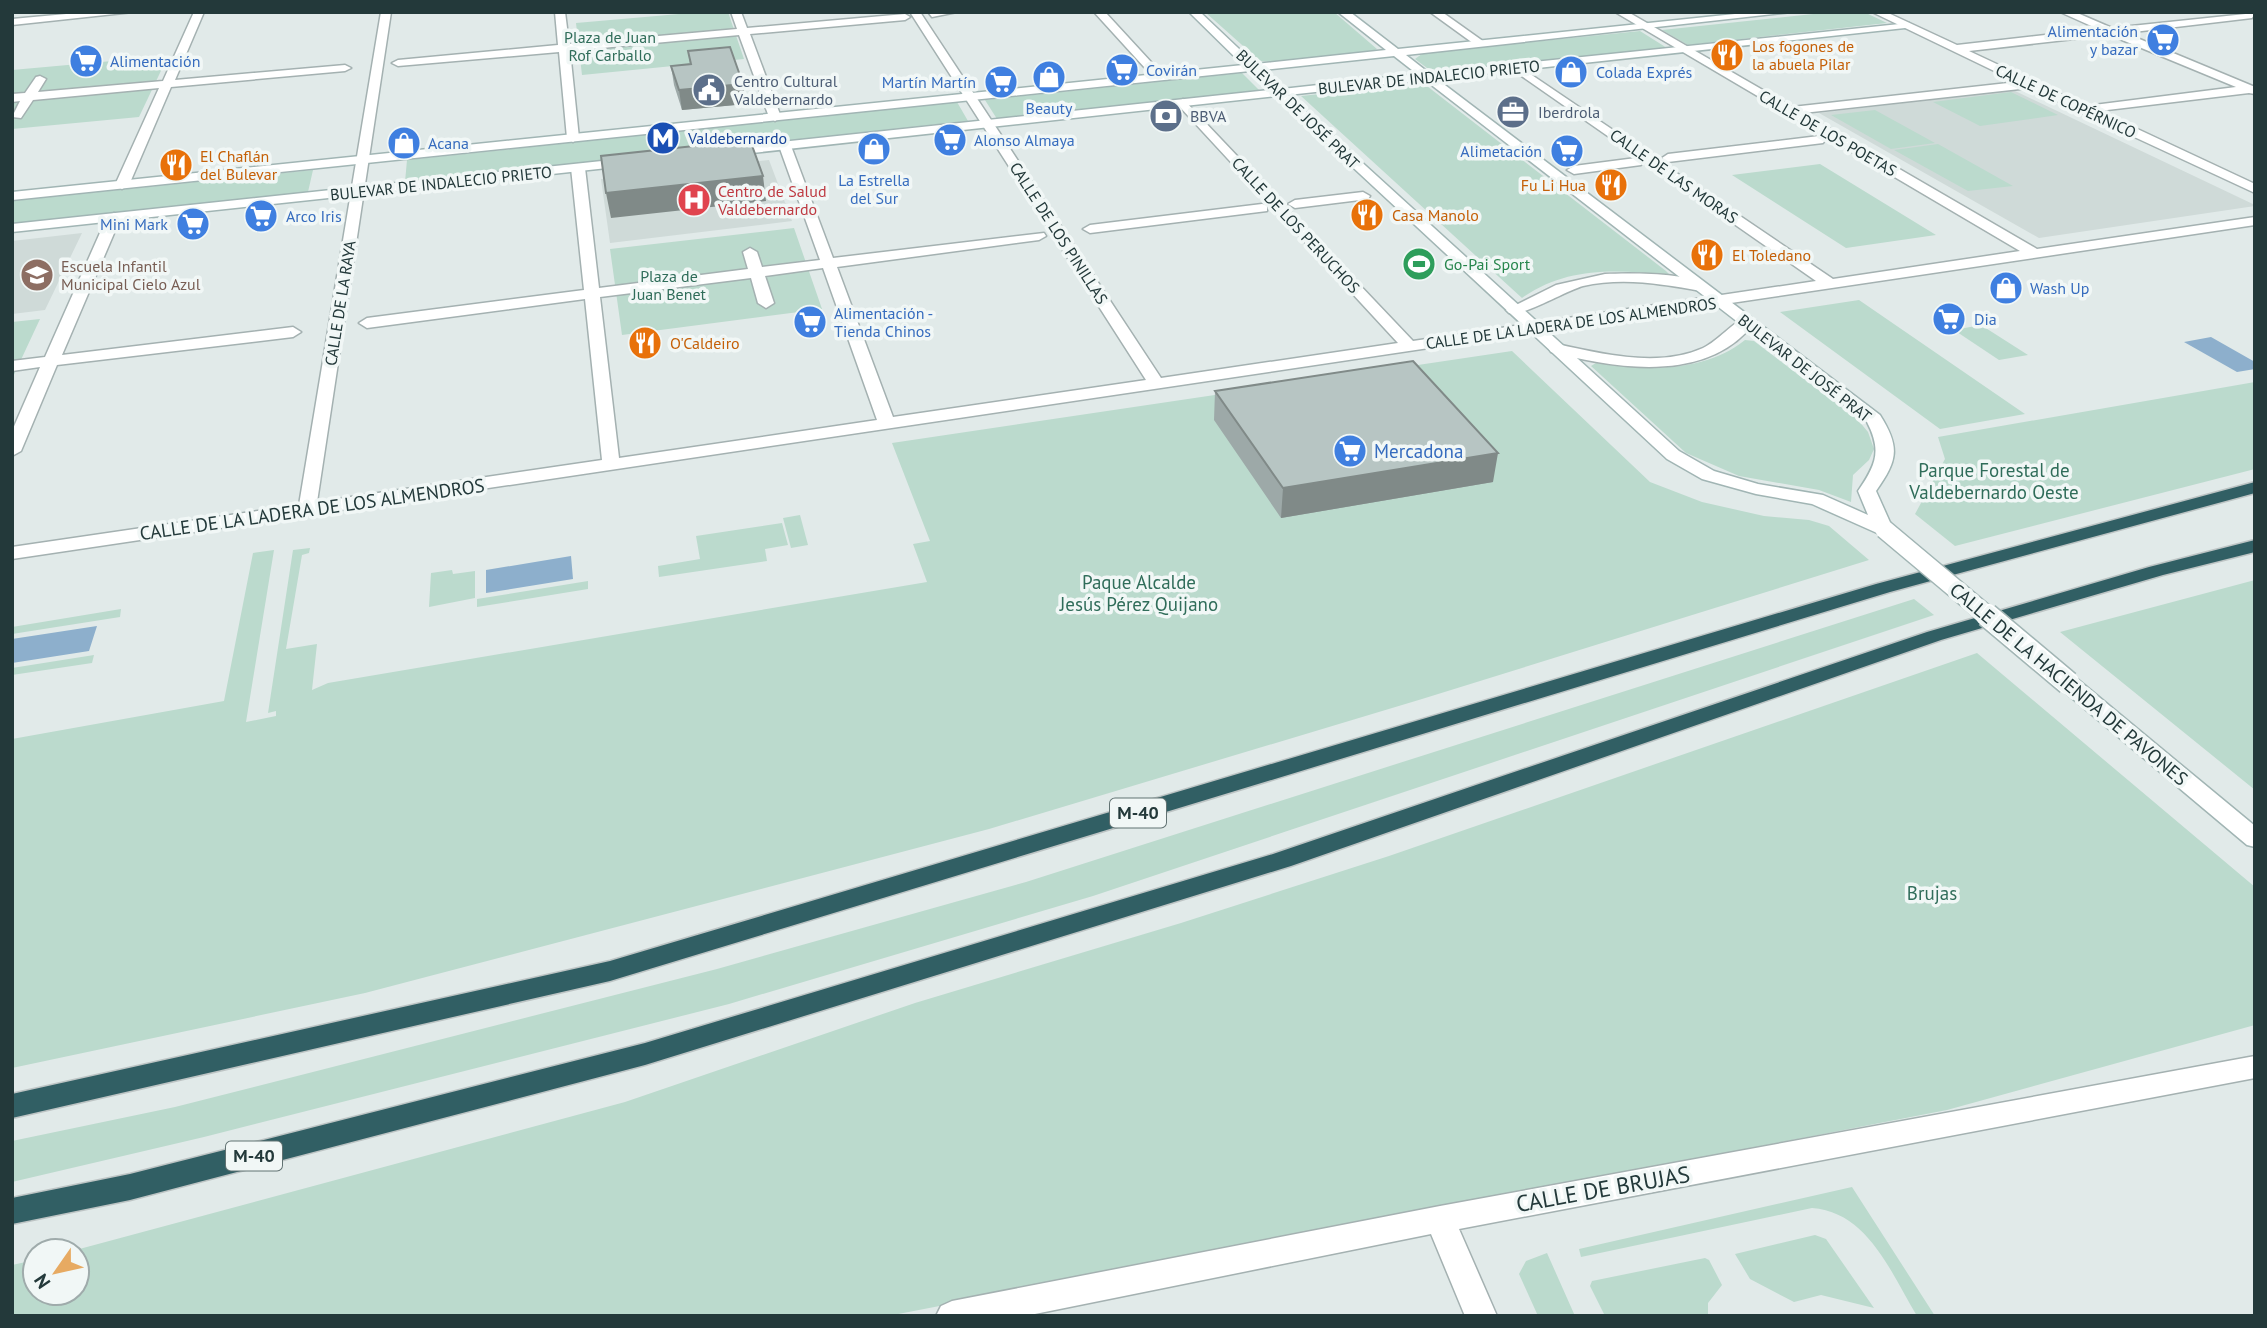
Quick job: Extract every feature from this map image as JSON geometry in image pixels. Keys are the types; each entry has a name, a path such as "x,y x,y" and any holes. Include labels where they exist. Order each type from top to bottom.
{"highway":[{"name":"M-40","path":"12,1106 610,971 1870,592 2255,487"},
{"name":"M-40","path":"12,1211 144,1184 645,1054 1282,860 1934,636 2157,571 2255,546"}],"street":[{"path":"12,22 128,12"},
{"path":"122,184 199,12"},
{"name":"CALLE DE LA RAYA","path":"307,510 386,12"},
{"path":"736,12 775,117"},
{"path":"932,14 952,12"},
{"path":"1098,12 1159,77"},
{"name":"BULEVAR DE JOSÉ PRAT","path":"1194,12 1673,455 1708,475 1756,489 1817,499 1884,529"},
{"name":"BULEVAR DE JOSÉ PRAT","path":"1343,12 1874,419 1888,443 1887,461 1867,491 1884,529"},
{"path":"1435,12 1481,44"},
{"name":"CALLE DE LOS POETAS","path":"1620,12 2035,254"},
{"name":"BULEVAR DE INDALECIO PRIETO","path":"12,196 1787,12"},
{"name":"CALLE DE COPÉRNICO","path":"1877,12 2255,189"},
{"path":"2065,12 2253,89"},
{"path":"398,63 910,15"},
{"name":"CALLE DE LOS PINILLAS","path":"910,15 970,97 1157,384"},
{"path":"1955,49 2251,15"},
{"path":"560,18 573,138"},
{"path":"682,21 691,51"},
{"name":"BULEVAR DE INDALECIO PRIETO","path":"709,154 1905,25"},
{"path":"12,98 345,68"},
{"name":"CALLE DE LAS MORAS","path":"1517,68 1830,284"},
{"path":"17,114 40,79"},
{"path":"1791,111 2029,84"},
{"path":"2085,109 2253,89"},
{"name":"CALLE DE LOS PERUCHOS","path":"1183,103 1409,346"},
{"path":"1668,158 1819,140"},
{"path":"785,146 887,424"},
{"name":"BULEVAR DE INDALECIO PRIETO","path":"12,228 649,160"},
{"path":"1574,170 1636,162"},
{"path":"578,168 611,464"},
{"path":"1295,204 1363,196"},
{"path":"1090,229 1262,208"},
{"path":"12,451 114,218"},
{"name":"CALLE DE LA LADERA DE LOS ALMENDROS","path":"12,553 2255,221"},
{"path":"367,323 1039,236"},
{"path":"750,252 754,272 766,303"},
{"name":"CALLE DE LA LADERA DE LOS ALMENDROS","path":"1514,310 1544,293 1573,282 1625,278 1665,279 1701,287"},
{"name":"CALLE DE LA LADERA DE LOS ALMENDROS","path":"1557,349 1611,359 1680,359 1727,343 1746,322"},
{"path":"12,366 293,332"},
{"name":"CALLE DE LA HACIENDA DE PAVONES","path":"1884,529 2255,839"},
{"name":"CALLE DE BRUJAS","path":"952,1316 1440,1219 2255,1067"},
{"path":"1440,1219 1480,1316"}],"shaded area":[{"path":"2013,90 2255,206 2039,238 1819,113"},
{"name":"Centro de Salud Valdebernardo","path":"769,160 792,221 610,243 601,179"},
{"name":"Escuela Infantil Municipal Cielo Azul","path":"82,233 45,310 12,314 12,241"}],"green space":[{"name":"Plaza de Juan Rof Carballo","path":"728,12 744,59 582,75 576,23"},
{"path":"1205,12 1334,12 1377,49 1369,53 1277,62 1260,61"},
{"path":"1832,12 1864,12 1887,23 1688,45 1662,30"},
{"path":"1640,31 1667,48 1449,72 1427,68 1415,59 1423,53"},
{"path":"168,56 139,117 12,129 12,70"},
{"path":"1242,73 1260,91 997,119 985,100"},
{"path":"1423,83 1671,276 1594,272 1557,280 1522,298 1301,96"},
{"path":"2011,92 2058,115 1980,126 1933,102"},
{"path":"957,102 968,121 405,182 407,160"},
{"path":"1875,110 1935,143 1891,149 1831,115"},
{"path":"1938,144 2013,186 1968,191 1894,150"},
{"path":"1820,164 1936,235 1846,248 1732,175"},
{"path":"313,170 308,192 12,224 12,201"},
{"name":"Plaza de Juan Benet","path":"794,228 822,309 622,335 610,249"},
{"path":"1859,300 2025,414 1940,429 1780,312"},
{"path":"40,319 12,379 12,322"},
{"path":"1981,325 2028,355 1999,360 1954,330"},
{"path":"1745,340 1754,341 1858,420 1868,432 1874,449 1869,460 1853,475 1851,502 1819,490 1739,476 1686,453 1591,366 1596,363 1654,368 1693,364 1729,351"},
{"name":"Paque Alcalde Jesús Pérez Quijano","path":"1512,351 1650,482 1702,502 1764,516 1809,520 1829,526 1869,560 1422,699 989,829 365,993 12,1068 12,739 224,701 253,553 274,550 246,722 276,716 276,711 268,713 293,550 310,548 309,553 302,555 286,649 317,644 312,690 328,683 927,582 913,544 930,541 892,443"},
{"name":"Parque Forestal de Valdebernardo Oeste","path":"2255,382 2255,469 1955,546 1915,514 1945,459 1938,437"},
{"path":"800,515 808,545 791,548 783,518"},
{"path":"782,523 788,545 765,549 767,561 659,577 658,566 700,559 696,536"},
{"path":"452,570 453,574 475,571 475,598 429,607 431,573"},
{"path":"2255,580 2255,790 2060,632"},
{"path":"588,581 588,589 477,607 477,599"},
{"path":"1914,599 1934,615 1093,896 729,1004 204,1137 12,1182 12,1141 175,1107 717,969 1026,882"},
{"path":"121,609 120,617 12,634 12,627"},
{"name":"Brujas","path":"1977,653 2255,887 2255,1025 1947,1110 888,1316 12,1316 12,1265 21,1263 21,1307 91,1307 91,1246 625,1102 915,1003 1181,923 1389,856"},
{"path":"94,655 92,663 12,675 12,668"},
{"path":"1852,1187 1935,1316 1917,1316 1876,1247 1863,1233 1832,1212 1812,1208 1581,1257 1579,1249"},
{"path":"1815,1235 1826,1239 1874,1308 1821,1295 1794,1302 1750,1279 1735,1254"},
{"path":"1547,1253 1575,1316 1538,1316 1519,1274 1526,1261"},
{"path":"1705,1258 1709,1260 1722,1285 1708,1303 1708,1316 1605,1316 1590,1286 1592,1281"}],"water":[{"path":"2211,337 2255,362 2255,369 2237,372 2184,342"},
{"path":"571,556 573,579 486,593 486,570"},
{"path":"97,626 89,651 12,663 12,639"}],"building":[{"path":"730,47 743,84 679,90 671,66 691,64 688,51"},
{"path":"750,140 763,176 606,193 601,156"},
{"name":"Mercadona","path":"1413,361 1498,453 1283,488 1215,391"}],"place":[{"name":"Alimentación y bazar","path":"2163,40"},
{"name":"Los fogones de la abuela Pilar","path":"1727,55"},
{"name":"Alimentación","path":"86,61"},
{"name":"Covirán","path":"1122,70"},
{"name":"Colada Exprés","path":"1571,72"},
{"name":"Beauty","path":"1049,77"},
{"name":"Martín Martín","path":"1001,82"},
{"name":"Centro Cultural Valdebernardo","path":"709,90"},
{"name":"Iberdrola","path":"1513,112"},
{"name":"BBVA","path":"1166,116"},
{"name":"Valdebernardo","path":"663,138"},
{"name":"Alonso Almaya","path":"950,140"},
{"name":"Acana","path":"404,143"},
{"name":"La Estrella del Sur","path":"874,149"},
{"name":"Alimetación","path":"1567,151"},
{"name":"El Chaflán del Bulevar","path":"176,165"},
{"name":"Fu Li Hua","path":"1611,185"},
{"name":"Centro de Salud Valdebernardo","path":"694,200"},
{"name":"Casa Manolo","path":"1367,215"},
{"name":"Arco Iris","path":"261,216"},
{"name":"Mini Mark","path":"193,224"},
{"name":"El Toledano","path":"1707,255"},
{"name":"Go-Pai Sport","path":"1419,264"},
{"name":"Escuela Infantil Municipal Cielo Azul","path":"37,275"},
{"name":"Wash Up","path":"2006,288"},
{"name":"Dia","path":"1949,319"},
{"name":"Alimentación - Tienda Chinos","path":"810,322"},
{"name":"O'Caldeiro","path":"645,343"},
{"name":"Mercadona","path":"1350,451"}]}
